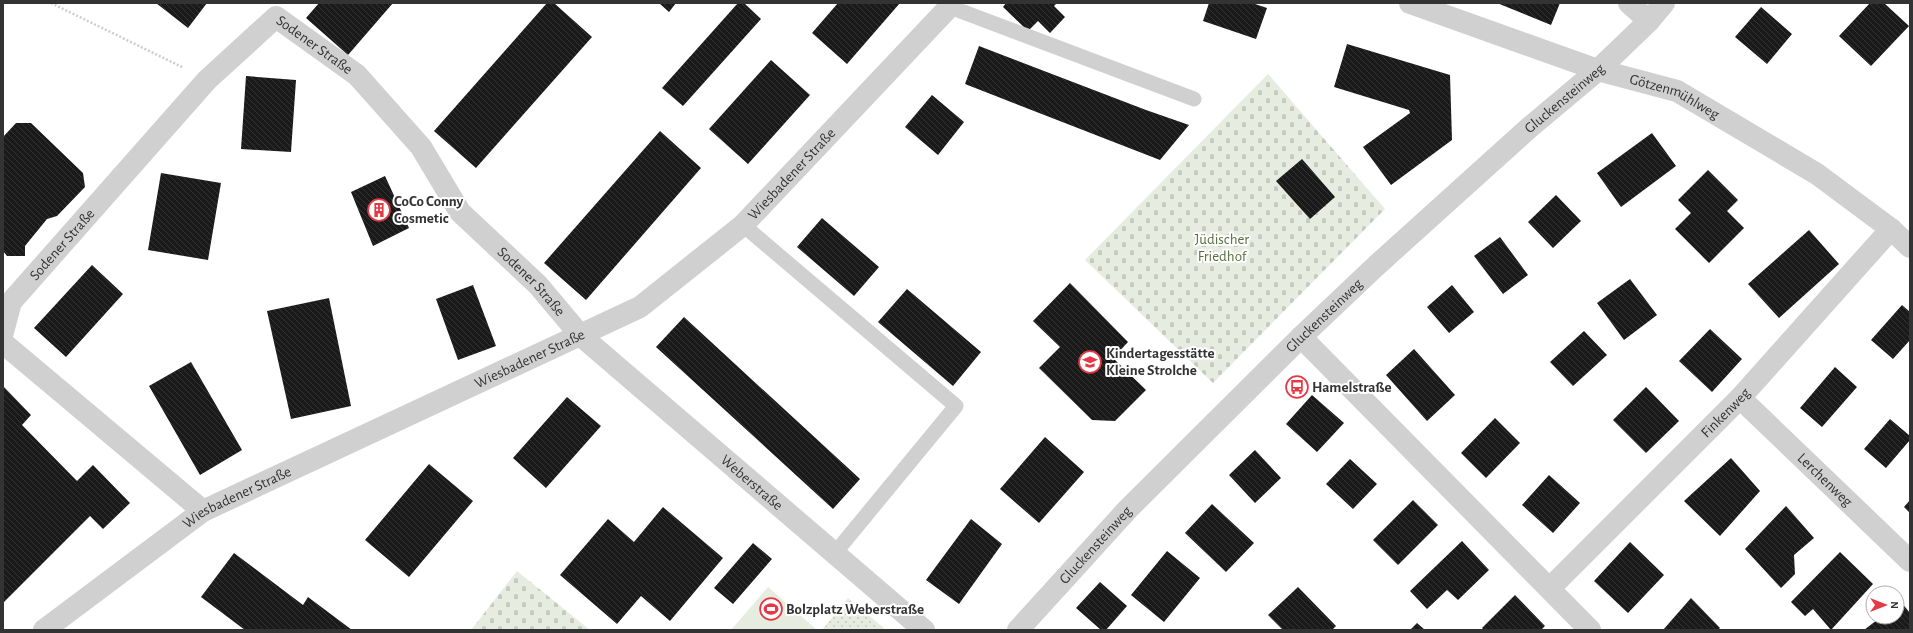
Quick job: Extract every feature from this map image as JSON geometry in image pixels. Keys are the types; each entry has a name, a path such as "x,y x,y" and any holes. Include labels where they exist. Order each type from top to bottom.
{"street":[{"name":"Götzenmühlweg","path":"1410,3 1598,70 1677,91 1817,174 1891,229 1910,247"},
{"path":"1629,3 1649,21"},
{"name":"Gluckensteinweg","path":"1018,630 1128,509 1301,337 1507,148 1598,70 1649,21 1664,3"},
{"name":"Wiesbadener Straße","path":"44,630 203,511 640,307 743,225 951,5"},
{"name":"Sodener Straße","path":"3,332 11,302 207,80 276,17 356,75 422,147 460,212 538,285 580,335"},
{"name":"Finkenweg","path":"1550,588 1740,398 1891,229"},
{"name":"Weberstraße","path":"580,335 924,630"},
{"path":"1301,337 1550,588 1580,627"},
{"path":"3,343 203,511"},
{"name":"Lerchenweg","path":"1740,398 1910,561"}],"lane":[{"path":"951,5 1194,99"},
{"path":"743,225 956,406 834,552"}],"path":[{"path":"51,3 207,80"}],"green space":[{"name":"Jüdischer Friedhof","path":"1268,74 1385,209 1213,383 1085,260"},
{"path":"517,571 590,630 471,630"},
{"name":"Bolzplatz Weberstraße","path":"768,587 817,630 731,630"},
{"path":"848,598 886,630 822,630"}],"building":[{"path":"156,3 207,3 188,28"},
{"path":"319,3 393,3 348,55 306,18"},
{"path":"547,3 554,3 592,37 476,168 434,131"},
{"path":"659,3 676,3 669,12"},
{"path":"738,3 744,3 761,19 683,106 662,88"},
{"path":"838,3 900,3 847,64 812,33"},
{"path":"1006,3 1057,3 1054,6 1065,17 1050,33 1038,21 1028,31 1003,7"},
{"path":"1209,3 1252,3 1267,8 1256,39 1203,21"},
{"path":"1497,3 1560,3 1551,25"},
{"path":"1870,3 1884,3 1909,26 1871,66 1839,36"},
{"path":"1761,7 1792,34 1767,64 1735,37"},
{"path":"1347,44 1450,75 1452,140 1391,185 1363,147 1410,113 1409,110 1334,87"},
{"path":"979,46 1189,125 1160,160 965,84"},
{"path":"771,60 810,95 748,164 709,129"},
{"path":"246,76 296,80 291,152 241,149"},
{"path":"932,95 964,122 938,155 905,127"},
{"path":"16,123 31,123 83,173 85,187 57,216 47,219 25,246 25,256 7,256 3,251 3,137"},
{"path":"660,131 701,168 586,300 544,263"},
{"path":"1652,133 1676,166 1621,207 1597,173"},
{"path":"1302,159 1335,197 1310,219 1276,181"},
{"path":"1708,170 1738,200 1727,211 1744,228 1709,263 1675,229 1691,213 1678,200"},
{"path":"161,173 221,183 208,260 148,250"},
{"name":"CoCo Conny Cosmetic","path":"385,176 409,228 373,246 351,192"},
{"path":"1556,195 1581,221 1553,248 1528,222"},
{"path":"822,218 879,267 854,296 797,247"},
{"path":"1809,230 1839,264 1779,318 1748,284"},
{"path":"1500,237 1528,275 1503,294 1474,256"},
{"path":"92,265 123,294 66,357 34,328"},
{"path":"1630,279 1657,315 1624,340 1597,303"},
{"path":"1070,283 1128,342 1113,358 1146,390 1115,421 1092,420 1039,368 1060,347 1033,321"},
{"path":"473,285 496,346 458,360 436,299"},
{"path":"1452,285 1474,312 1449,333 1427,307"},
{"path":"907,289 981,352 953,386 878,322"},
{"path":"329,298 351,406 291,419 267,311"},
{"path":"1902,305 1910,312 1910,340 1893,359 1871,340"},
{"path":"684,317 860,479 833,509 656,347"},
{"path":"1710,329 1742,359 1712,392 1679,361"},
{"path":"1584,331 1607,355 1573,386 1550,362"},
{"path":"1414,349 1455,395 1427,421 1386,375"},
{"path":"191,362 242,450 200,475 149,386"},
{"path":"1835,367 1857,387 1822,427 1800,408"},
{"path":"3,386 31,415 22,425 77,481 93,465 130,503 103,529 90,516 3,603"},
{"path":"1646,387 1679,421 1646,453 1613,420"},
{"path":"1312,395 1344,423 1317,452 1286,424"},
{"path":"567,397 601,426 546,488 513,458"},
{"path":"1495,418 1520,443 1486,478 1461,453"},
{"path":"1890,419 1910,436 1910,440 1886,468 1864,449"},
{"path":"1045,437 1084,472 1039,523 1000,489"},
{"path":"1255,450 1281,478 1255,503 1229,475"},
{"path":"1731,458 1760,491 1720,536 1684,501"},
{"path":"1350,459 1377,484 1353,509 1326,484"},
{"path":"429,464 473,501 409,577 365,540"},
{"path":"1549,475 1580,503 1553,533 1522,505"},
{"path":"1413,500 1438,525 1398,565 1373,540"},
{"path":"1910,500 1910,513 1904,507"},
{"path":"1212,504 1254,543 1226,572 1185,533"},
{"path":"1786,506 1814,538 1794,555 1795,574 1781,588 1745,549"},
{"path":"663,507 723,558 670,621 641,596 617,624 560,575 608,519 634,542"},
{"path":"971,519 1002,544 959,604 926,580"},
{"path":"1462,541 1489,570 1458,600 1447,590 1427,609 1410,591"},
{"path":"1630,542 1664,575 1628,613 1594,581"},
{"path":"753,543 772,559 733,604 714,588"},
{"path":"1167,551 1200,578 1164,622 1131,595"},
{"path":"1840,552 1873,584 1865,585 1865,593 1831,630 1813,609 1805,616 1791,602"},
{"path":"234,553 303,605 308,597 352,630 245,630 201,597"},
{"path":"1100,582 1127,606 1106,630 1101,630 1076,608"},
{"path":"1298,587 1336,626 1332,630 1283,630 1268,615"},
{"path":"1515,595 1545,626 1541,630 1484,630 1482,628"},
{"path":"1691,598 1720,628 1718,630 1663,630"},
{"path":"1905,607 1910,613 1910,630 1864,630 1871,625 1905,625"},
{"path":"1417,623 1425,630 1410,630"}],"place":[{"name":"CoCo Conny Cosmetic","path":"379,210"},
{"name":"Kindertagesstätte Kleine Strolche","path":"1090,362"},
{"name":"Hamelstraße","path":"1297,387"},
{"name":"Bolzplatz Weberstraße","path":"771,609"}]}
